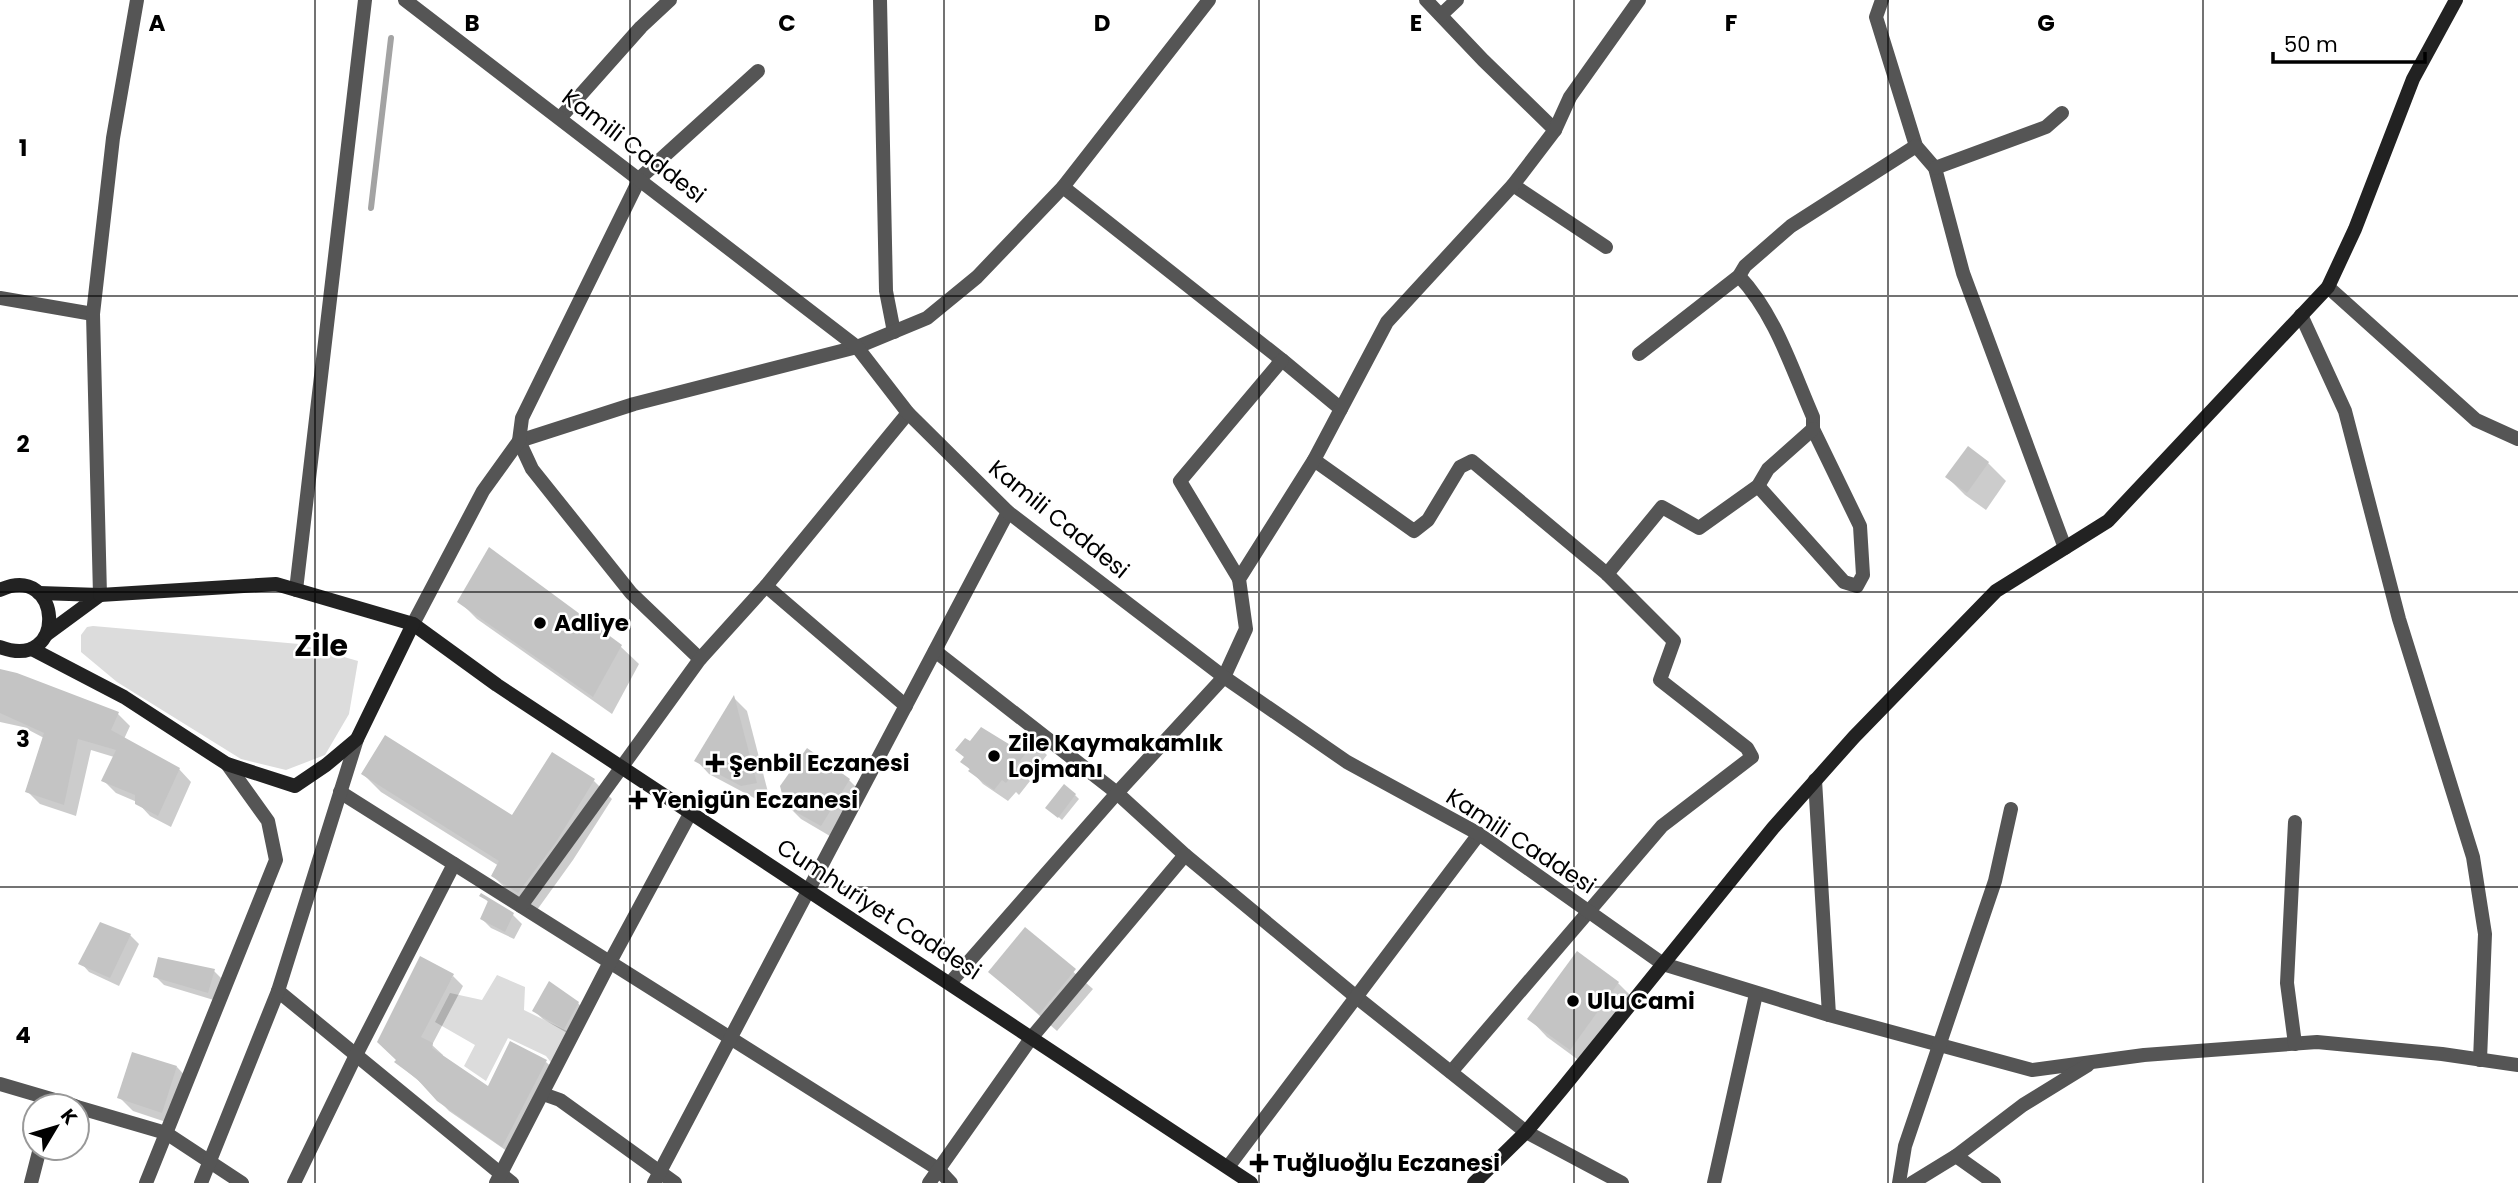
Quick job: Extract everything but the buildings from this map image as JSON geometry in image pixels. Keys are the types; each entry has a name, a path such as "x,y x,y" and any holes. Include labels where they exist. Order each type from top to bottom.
{"main road":[{"path":"1474,1183 1526,1132 1773,828 1854,737 1996,591 2108,521 2328,288 2355,229 2413,79 2456,0"},
{"name":"Cumhuriyet Caddesi","path":"0,590 19,585 39,593 100,595 276,584 413,624 498,685 1251,1183"},
{"path":"39,593 50,612 47,634"},
{"path":"0,647 21,652 32,649 47,634 100,595"},
{"path":"32,649 124,697 227,764 295,786 326,765 357,738 413,624"}],"street":[{"path":"100,595 93,314 113,138 137,0"},
{"path":"296,590 365,0"},
{"path":"560,118 641,27 670,0"},
{"path":"880,0 886,291 894,332"},
{"path":"519,441 634,404 857,347 927,318 977,277 1063,187 1209,0"},
{"path":"1426,0 1555,130"},
{"path":"1441,15 1457,0"},
{"path":"1239,579 1314,460 1387,321 1513,185 1555,130 1570,97 1639,0"},
{"path":"1881,0 1876,18 1916,146 1935,168 1963,273 2065,548"},
{"name":"Kamili Caddesi","path":"413,3 857,347 908,413 1008,512 1224,677 1347,762 1479,834 1663,964 1829,1016 2032,1070 2144,1055 2317,1042 2518,1065"},
{"path":"413,624 482,491 519,441 522,418 640,178 758,71"},
{"path":"1935,168 2046,127 2062,113"},
{"path":"1639,354 1739,276 1745,266 1791,226 1916,146"},
{"path":"1513,185 1606,247"},
{"path":"1063,187 1282,359 1340,410"},
{"path":"1739,276 1753,291 1782,344 1813,416 1813,429 1860,526 1863,575 1857,586 1844,582 1758,486"},
{"path":"2328,288 2476,420 2518,439"},
{"path":"0,298 93,314"},
{"path":"2301,315 2345,411 2399,619 2473,857 2485,934 2480,1060"},
{"path":"950,983 1117,793 1224,677 1246,629 1239,579 1180,481 1282,359"},
{"path":"521,906 700,659 766,586 908,413"},
{"path":"1607,574 1662,507 1699,528 1758,486 1768,469 1813,429"},
{"path":"519,441 532,469 631,593 700,659"},
{"path":"1314,460 1414,531 1428,520 1460,467 1472,461 1607,574 1674,641 1660,680 1747,748 1752,757 1662,827 1451,1072"},
{"path":"657,1178 1008,512"},
{"path":"766,586 906,706"},
{"path":"935,650 1117,793 1185,855 1355,996 1526,1132 1622,1183"},
{"path":"201,1183 278,991 357,738"},
{"path":"146,1183 276,860 268,821 227,764"},
{"path":"1815,780 1829,1016"},
{"path":"340,792 938,1169 951,1183"},
{"path":"1899,1183 1906,1146 1938,1044 1995,881 2011,809"},
{"path":"278,991 503,1180 610,962 691,812"},
{"path":"2295,822 2287,983 2295,1044"},
{"path":"1228,1167 1479,834"},
{"path":"929,1183 1032,1037 1185,855"},
{"path":"294,1183 454,864"},
{"path":"1714,1183 1756,994"},
{"path":"1912,1183 1956,1156 2023,1105 2092,1062"},
{"path":"0,1084 22,1092"},
{"path":"543,1094 560,1100 657,1178 676,1183"},
{"path":"91,1110 166,1133 242,1183"},
{"path":"1956,1156 1994,1183"},
{"path":"31,1183 36,1162"}],"shaded area":[{"path":"87,627 299,644 358,661 349,714 325,755 286,770 241,759 117,682 81,652 81,635"},
{"path":"497,975 525,987 524,1010 569,1032 553,1065 546,1056 508,1038 486,1081 464,1066 475,1045 435,1022 450,993 482,1000"}],"waterway":[{"path":"371,208 391,38"}],"place":[{"name":"Adliye","path":"540,623"},
{"name":"Zile Kaymakamlık Lojmanı","path":"994,756"},
{"name":"Şenbil Eczanesi","path":"715,763"},
{"name":"Yenigün Eczanesi","path":"638,800"},
{"name":"Ulu Cami","path":"1573,1001"},
{"name":"Tuğluoğlu Eczanesi","path":"1259,1163"}],"district":[{"name":"Zile","path":"321,646"}]}
